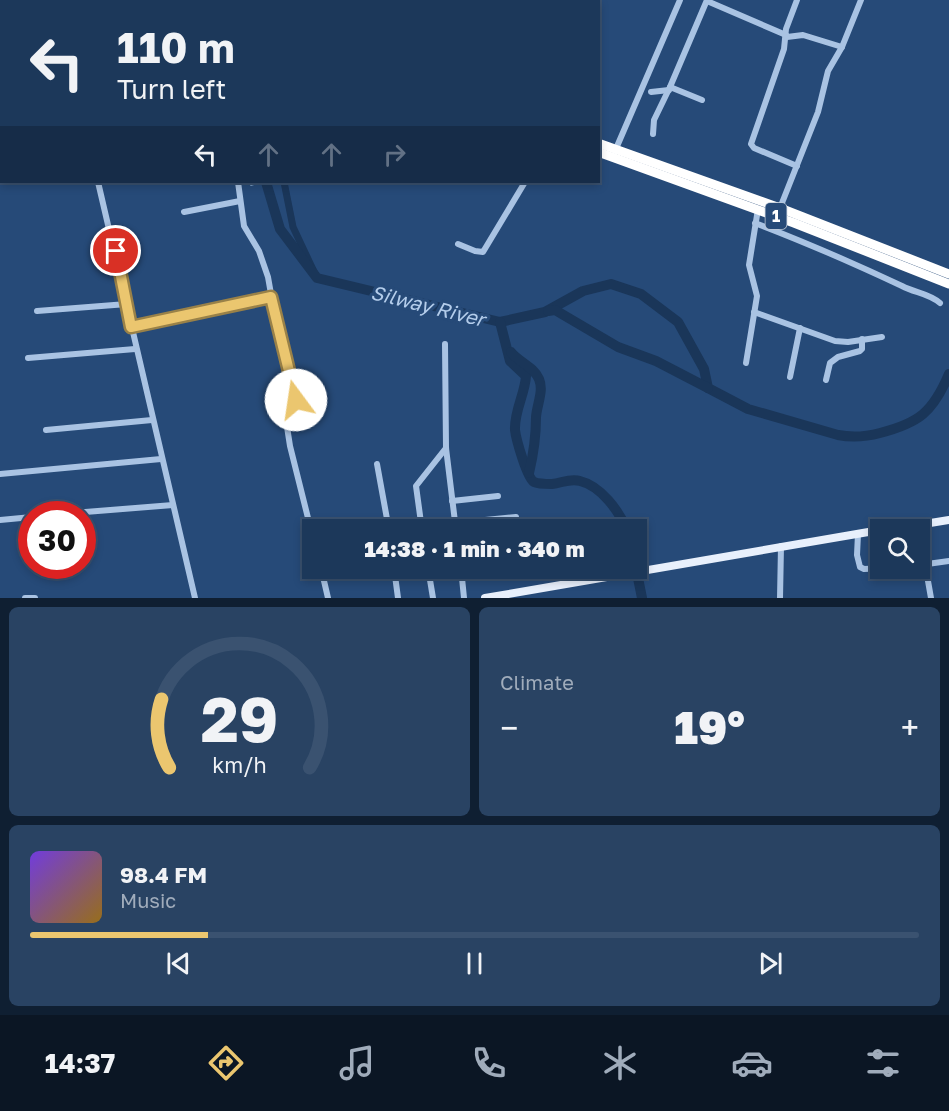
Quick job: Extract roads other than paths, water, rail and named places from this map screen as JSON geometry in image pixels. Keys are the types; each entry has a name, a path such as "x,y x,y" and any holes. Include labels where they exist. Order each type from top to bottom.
{"highway":[{"name":"1","path":"600,144 614,153 949,284"},
{"name":"1","path":"600,152 614,153 780,208 949,274"}],"main road":[{"path":"930,523 949,520"},
{"path":"485,598 870,532"}],"street":[{"path":"614,153 680,0"},
{"path":"797,0 751,144 754,148 797,166"},
{"path":"780,208 818,112 828,72 842,47 861,0"},
{"path":"653,134 654,120 707,1 786,36 803,35 842,47"},
{"path":"651,92 670,88 702,100"},
{"path":"98,183 127,304 135,349 195,598"},
{"path":"238,183 244,226 259,251 268,277 296,397 285,414 292,457 308,519"},
{"path":"458,243 476,252 483,252 524,183"},
{"path":"184,212 240,201"},
{"path":"746,363 757,296 749,265 759,209"},
{"path":"755,223 819,248 905,288 932,297 940,303"},
{"path":"131,327 271,297"},
{"path":"37,311 127,304"},
{"path":"754,312 835,341 882,337"},
{"path":"790,377 800,328"},
{"path":"826,380 830,363 838,357 860,351 862,339"},
{"path":"445,344 446,448 455,519"},
{"path":"28,358 135,349"},
{"path":"46,430 152,420"},
{"path":"420,519 416,486 446,448"},
{"path":"0,474 161,459"},
{"path":"377,464 387,519"},
{"path":"452,501 498,496"},
{"path":"96,511 173,505"},
{"path":"503,519 516,517"},
{"path":"0,520 18,518"},
{"path":"858,534 857,555 860,567 864,570 870,569"},
{"path":"780,598 781,546"},
{"path":"930,564 949,561"},
{"path":"324,579 328,598"},
{"path":"395,579 398,598"},
{"path":"430,579 433,598"},
{"path":"462,579 464,598"},
{"path":"926,579 931,598"},
{"path":"25,598 35,598"}],"waterway":[{"path":"251,185 260,183"},
{"name":"Silway River","path":"266,183 280,229 317,278 500,322 545,312 583,291 611,284 641,294 678,322 704,369 708,388 748,409 838,435 854,437 869,435 894,429 915,420 937,398 949,374"},
{"path":"284,183 293,227 317,278"},
{"path":"548,311 555,310 618,347 656,361 708,388"},
{"path":"500,322 510,361 526,376 516,416 515,430 522,458 531,479 543,484 573,480 588,484 608,500 621,519"},
{"path":"511,352 534,371 540,384 541,393 529,473"},
{"path":"638,579 642,598"}]}
